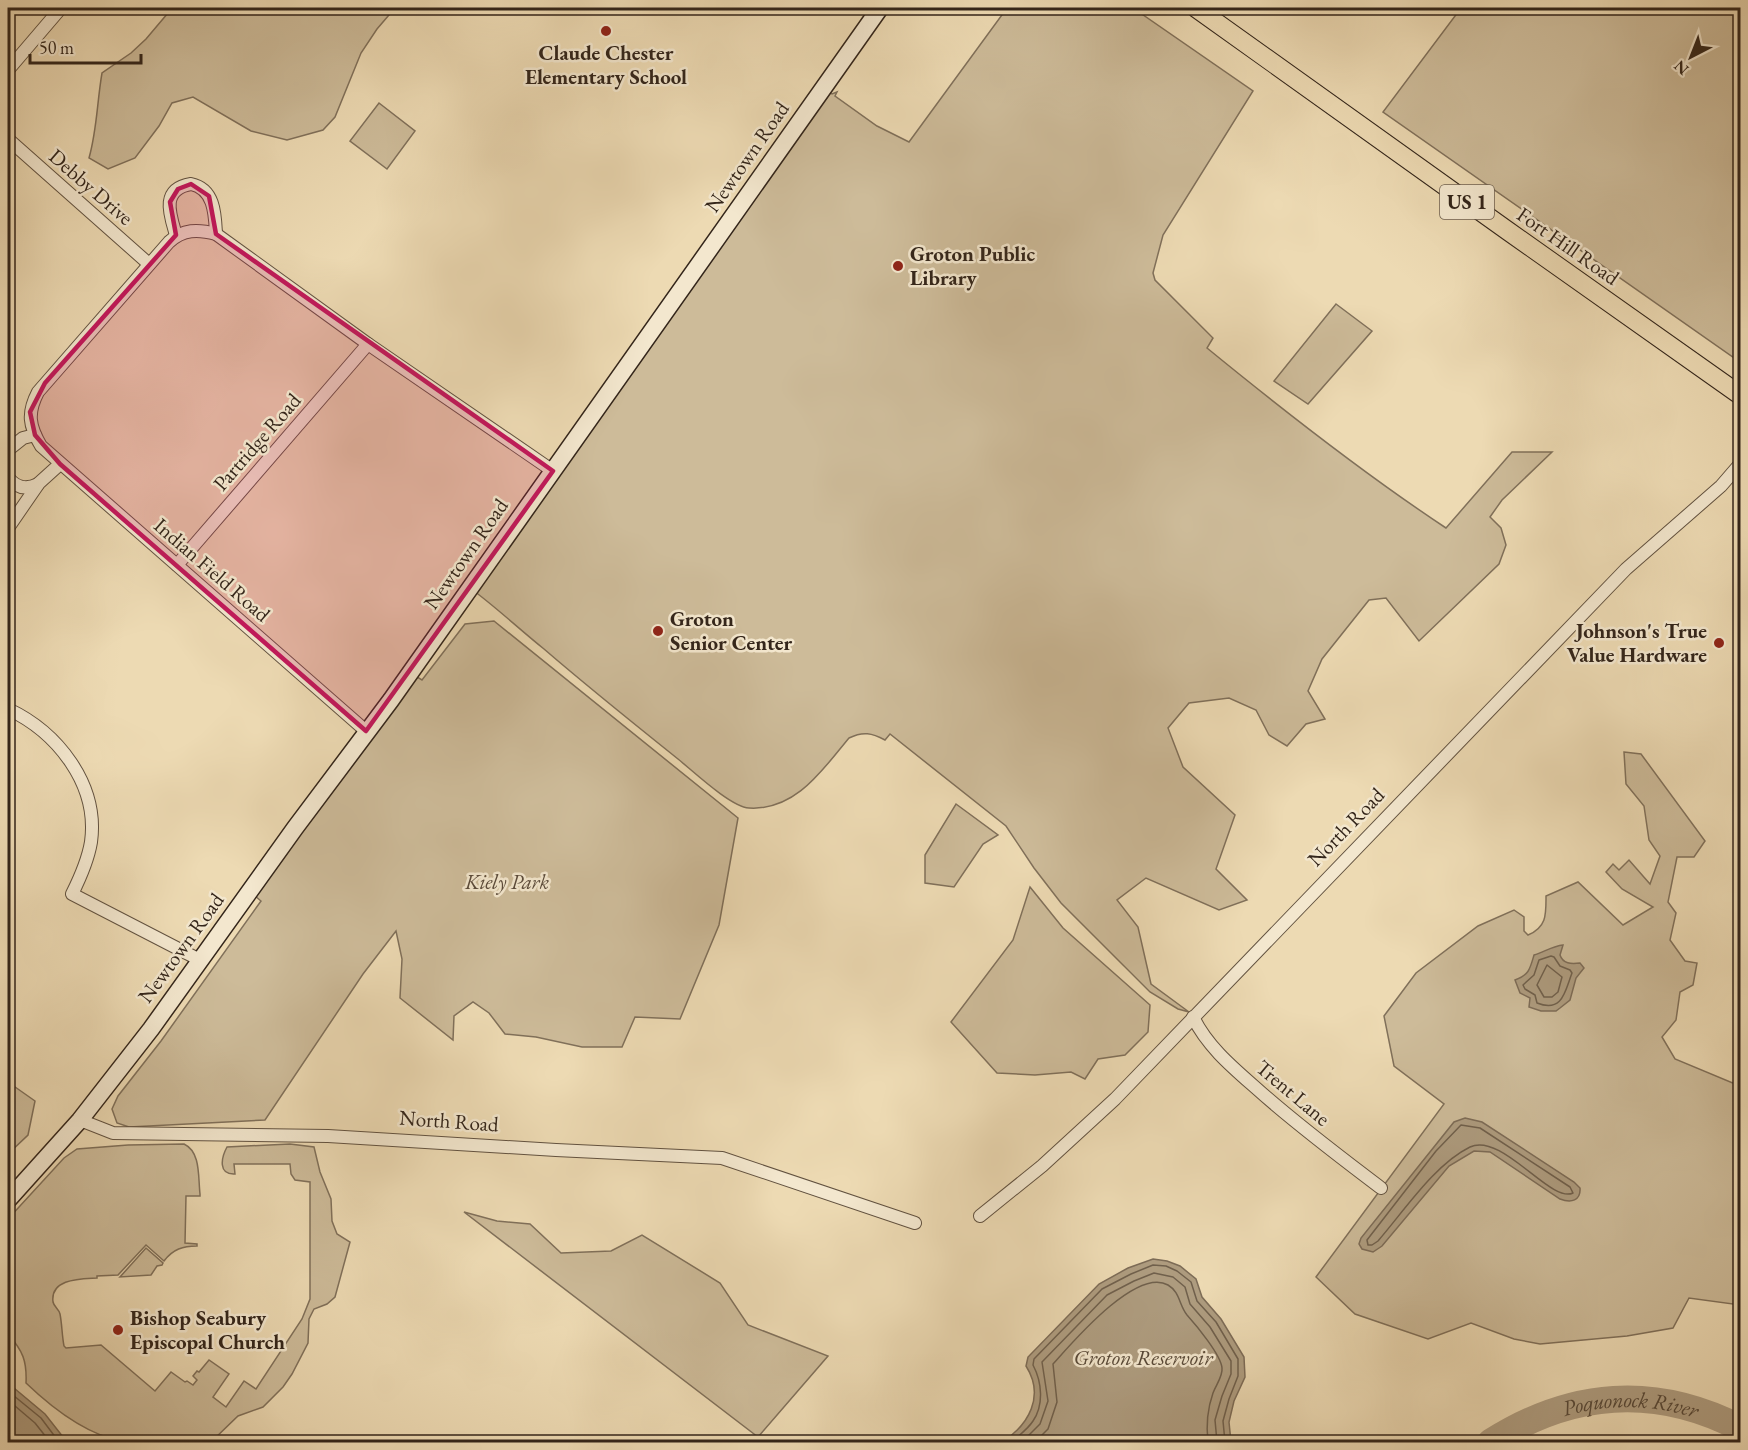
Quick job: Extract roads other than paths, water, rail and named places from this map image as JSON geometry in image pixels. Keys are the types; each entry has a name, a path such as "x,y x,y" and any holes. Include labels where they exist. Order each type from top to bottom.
{"main road":[{"name":"Newtown Road","path":"80,1120 143,1039 366,731 391,700 880,8"},
{"name":"Fort Hill Road","path":"1196,8 1740,394"},
{"path":"8,1200 80,1120"}],"street":[{"path":"8,70 61,8"},
{"name":"Debby Drive","path":"8,139 149,264"},
{"path":"176,235 170,214 170,202 178,189 191,184 204,190 209,196 214,210 216,234"},
{"path":"8,450 23,438 34,435 30,412 38,392 149,264 176,235 199,230 216,234 368,344 553,471"},
{"name":"Partridge Road","path":"177,565 368,344"},
{"name":"Indian Field Road","path":"34,435 41,446 60,464 366,731"},
{"path":"8,477 20,487 30,488 60,464"},
{"name":"North Road","path":"980,1216 1042,1166 1148,1065 1626,569 1720,486 1740,464"},
{"path":"8,528 39,483"},
{"path":"8,709 21,715 54,740 74,768 89,803 92,820 91,842 82,872 72,894 200,960"},
{"name":"Trent Lane","path":"1193,1017 1207,1041 1226,1062 1307,1132 1381,1188"},
{"name":"North Road","path":"80,1120 113,1133 328,1136 722,1158 915,1223"}],"water":[{"path":"1563,945 1560,955 1563,960 1580,963 1584,968 1576,978 1570,1000 1556,1011 1541,1011 1529,1007 1530,998 1520,993 1515,980 1528,971 1534,955"},
{"path":"1465,1118 1482,1122 1574,1182 1580,1188 1579,1196 1571,1201 1560,1199 1490,1152 1474,1151 1449,1166 1382,1246 1373,1252 1362,1249 1359,1244 1361,1238 1454,1122"},
{"name":"Groton Reservoir","path":"1153,1259 1180,1266 1196,1279 1202,1297 1221,1319 1244,1357 1245,1377 1234,1401 1229,1422 1231,1442 1002,1442 1020,1427 1031,1409 1034,1388 1032,1377 1026,1366 1028,1357 1099,1284 1128,1268"},
{"path":"8,1383 45,1414 67,1442 8,1442"}],"waterway":[{"name":"Poquonock River","path":"1491,1442 1521,1425 1552,1412 1614,1399 1676,1404 1708,1414 1740,1428"}],"place":[{"name":"Claude Chester Elementary School","path":"606,31"},
{"name":"Groton Public Library","path":"898,266"},
{"name":"Groton Senior Center","path":"658,631"},
{"name":"Johnson's True Value Hardware","path":"1719,643"},
{"name":"Bishop Seabury Episcopal Church","path":"118,1330"}],"park label":[{"name":"Kiely Park","path":"507,882"}]}
